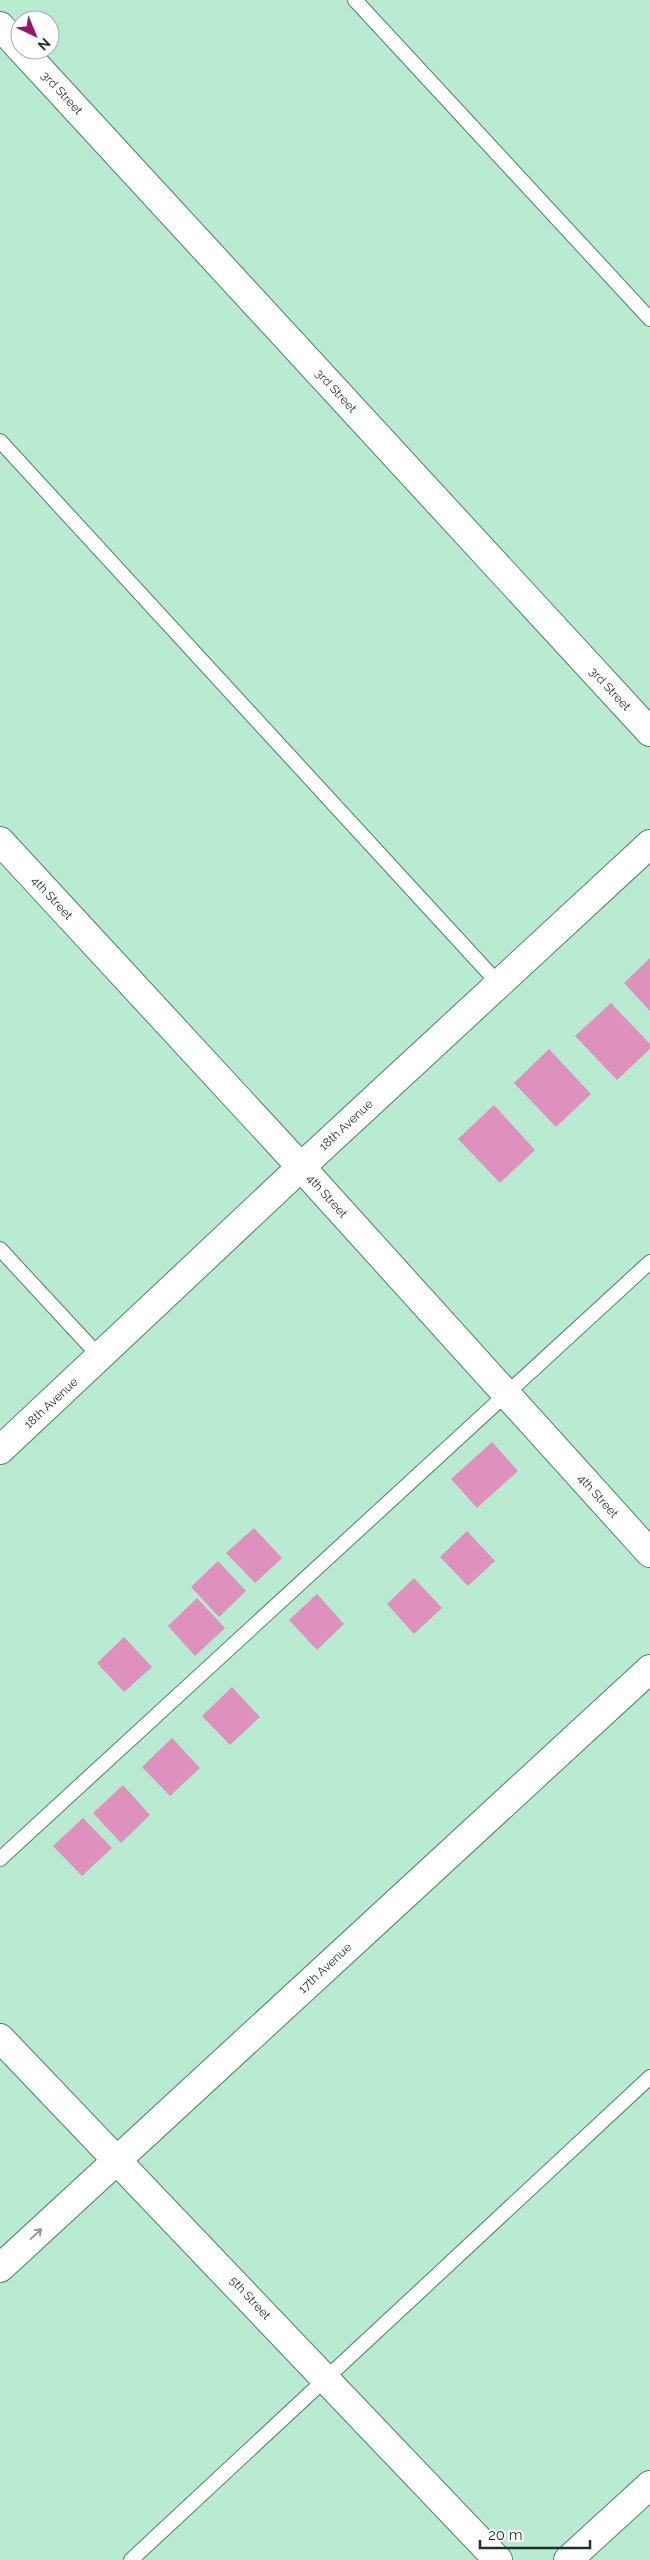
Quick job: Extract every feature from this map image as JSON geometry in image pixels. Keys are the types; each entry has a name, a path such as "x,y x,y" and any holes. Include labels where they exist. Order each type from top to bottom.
{"street":[{"name":"3rd Street","path":"0,26 10,37"},
{"name":"3rd Street","path":"31,60 650,732"},
{"name":"4th Street","path":"0,841 301,1167 650,1554"},
{"name":"18th Avenue","path":"0,1450 301,1167 650,844"},
{"name":"17th Avenue","path":"0,2268 650,1670"},
{"name":"5th Street","path":"0,2038 118,2158 498,2560"},
{"path":"568,2560 650,2485"}],"lane":[{"path":"355,0 650,319"},
{"path":"0,441 500,984"},
{"path":"0,1249 100,1357"},
{"path":"0,1859 650,1262"},
{"path":"131,2560 650,2077"}],"building":[{"path":"650,958 650,1011 624,983"},
{"path":"611,1003 650,1044 650,1049 617,1080 575,1036"},
{"path":"549,1049 591,1094 556,1127 514,1083"},
{"path":"494,1105 535,1150 500,1183 458,1139"},
{"path":"492,1442 518,1471 477,1508 451,1479"},
{"path":"254,1528 282,1558 255,1583 226,1553"},
{"path":"467,1531 495,1561 468,1586 440,1557"},
{"path":"218,1561 246,1591 219,1617 191,1587"},
{"path":"414,1578 442,1608 414,1634 387,1604"},
{"path":"317,1594 344,1624 317,1650 289,1620"},
{"path":"197,1598 225,1628 195,1656 168,1626"},
{"path":"124,1637 152,1667 124,1692 97,1663"},
{"path":"232,1687 260,1717 230,1745 202,1716"},
{"path":"172,1738 200,1768 170,1796 142,1767"},
{"path":"123,1785 150,1815 121,1843 93,1813"},
{"path":"83,1818 112,1848 82,1876 53,1846"}]}
